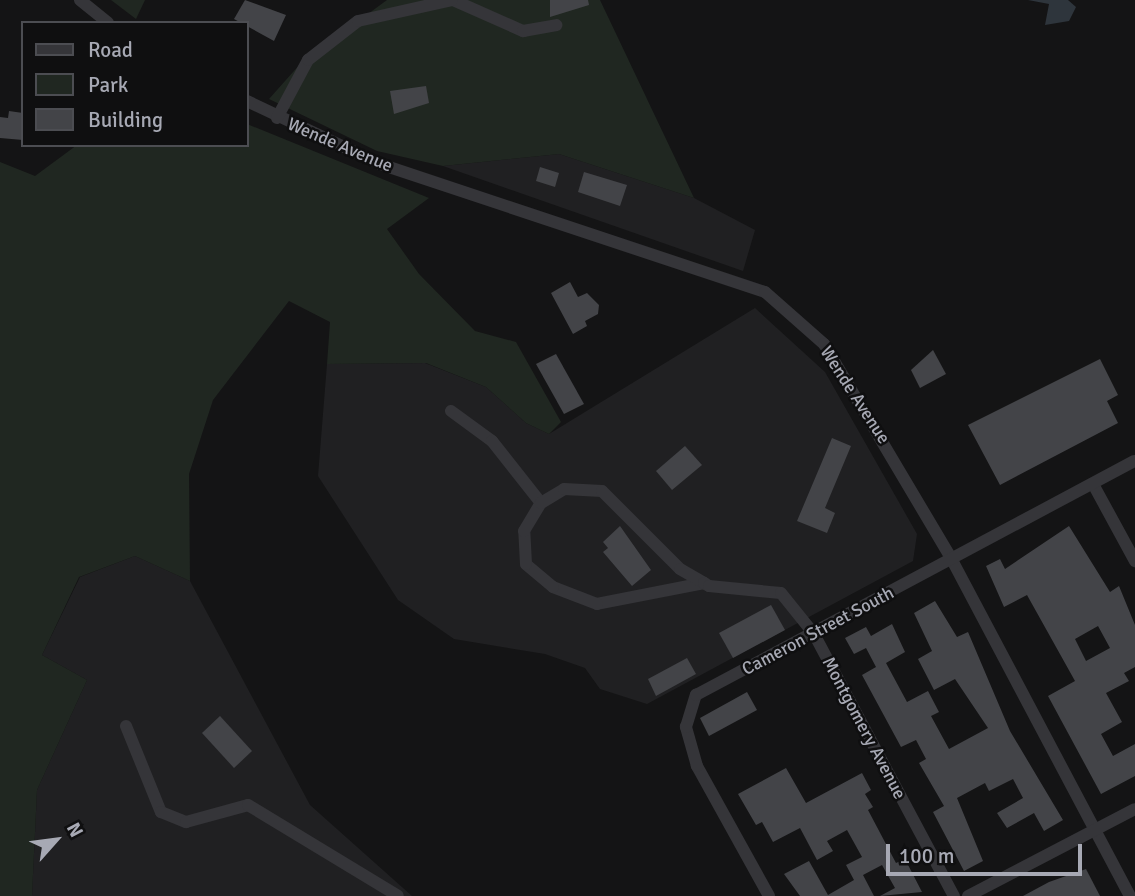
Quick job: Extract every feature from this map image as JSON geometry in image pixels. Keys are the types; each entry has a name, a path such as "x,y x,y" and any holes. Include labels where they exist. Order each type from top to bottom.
{"street":[{"path":"80,0 106,21"},
{"path":"277,118 308,60 358,21 452,0 523,31 556,25"},
{"name":"Wende Avenue","path":"248,102 277,118 380,164 765,292 824,344 952,560 1130,896"},
{"path":"451,411 492,442 541,503"},
{"name":"Cameron Street South","path":"769,896 697,766 685,727 696,695 814,635 1135,461"},
{"path":"1093,484 1135,561"},
{"path":"564,489 602,491 680,569 704,583 597,604 553,587 526,565 524,531 541,503 564,489"},
{"name":"Montgomery Avenue","path":"704,583 781,593 814,635 954,896"},
{"path":"126,726 161,812 187,822 248,804 398,896"},
{"path":"968,896 1135,809"}],"shaded area":[{"path":"1028,0 1068,0 1076,7 1069,21 1045,25 1049,4"},
{"path":"559,154 694,198 755,230 743,271 443,166"},
{"path":"755,308 825,372 917,534 913,561 647,704 600,689 585,668 545,654 454,639 398,600 318,476 327,364 425,363 486,387 526,423 549,434"},
{"path":"135,556 190,581 310,805 412,896 32,896 37,790 87,680 42,655 80,577"}],"green space":[{"path":"111,0 145,0 136,19"},
{"path":"387,0 600,0 694,198 559,154 443,166 377,151 269,99 301,63"},
{"path":"248,124 429,198 387,229 419,274 475,331 516,342 561,422 549,434 526,423 486,387 426,363 327,364 330,322 289,301 213,400 189,474 190,581 135,556 79,577 42,655 87,680 37,790 32,896 0,896 0,162 35,176 74,147 248,147"}],"building":[{"path":"245,0 286,15 274,41 248,27 248,21 234,19"},
{"path":"550,0 588,0 589,5 550,17"},
{"path":"426,86 429,103 394,114 390,91"},
{"path":"9,111 21,113 21,140 0,138 0,117 8,118"},
{"path":"540,167 559,173 555,187 536,181"},
{"path":"584,172 627,185 620,206 578,192"},
{"path":"570,282 578,297 587,293 599,305 598,314 585,321 587,326 573,334 551,293"},
{"path":"933,350 946,374 920,388 911,370"},
{"path":"556,354 584,404 564,414 536,364"},
{"path":"1100,359 1118,395 1107,401 1118,423 1000,485 968,425"},
{"path":"832,438 851,446 825,508 835,513 827,533 797,521"},
{"path":"685,446 702,465 672,490 656,471"},
{"path":"620,526 651,570 632,586 603,552 608,548 603,542"},
{"path":"1069,526 1110,592 1119,586 1135,625 1135,667 1124,673 1129,681 1106,693 1122,722 1101,734 1113,756 1135,744 1135,776 1101,794 1048,696 1075,681 1027,595 1004,607 986,566 1000,559 1005,569","holes":["1098,626 1110,648 1086,661 1075,639"]},
{"path":"935,601 957,637 968,632 1010,731 1063,820 1044,831 1034,813 1007,828 997,813 1023,798 1013,779 989,791 985,783 957,798 983,861 964,871 933,812 944,806 919,763 926,759 916,740 901,747 862,675 876,667 866,648 854,654 845,638 866,627 871,636 892,624 905,652 886,663 907,702 928,691 939,712 931,716 949,749 988,728 955,679 934,690 918,659 932,651 914,613"},
{"path":"771,605 785,630 733,658 719,633"},
{"path":"687,658 696,674 656,696 648,679"},
{"path":"747,692 757,710 709,736 700,718"},
{"path":"220,716 252,751 234,768 202,733"},
{"path":"786,768 806,803 862,773 871,790 865,794 873,807 868,810 896,863 905,859 922,892 880,896 895,888 882,865 863,875 874,896 800,896 784,874 809,861 828,895 854,880 846,865 862,857 847,830 827,841 833,851 817,860 800,828 773,842 762,822 756,825 738,794"},
{"path":"1086,869 1100,896 1023,896 1049,882"}]}
